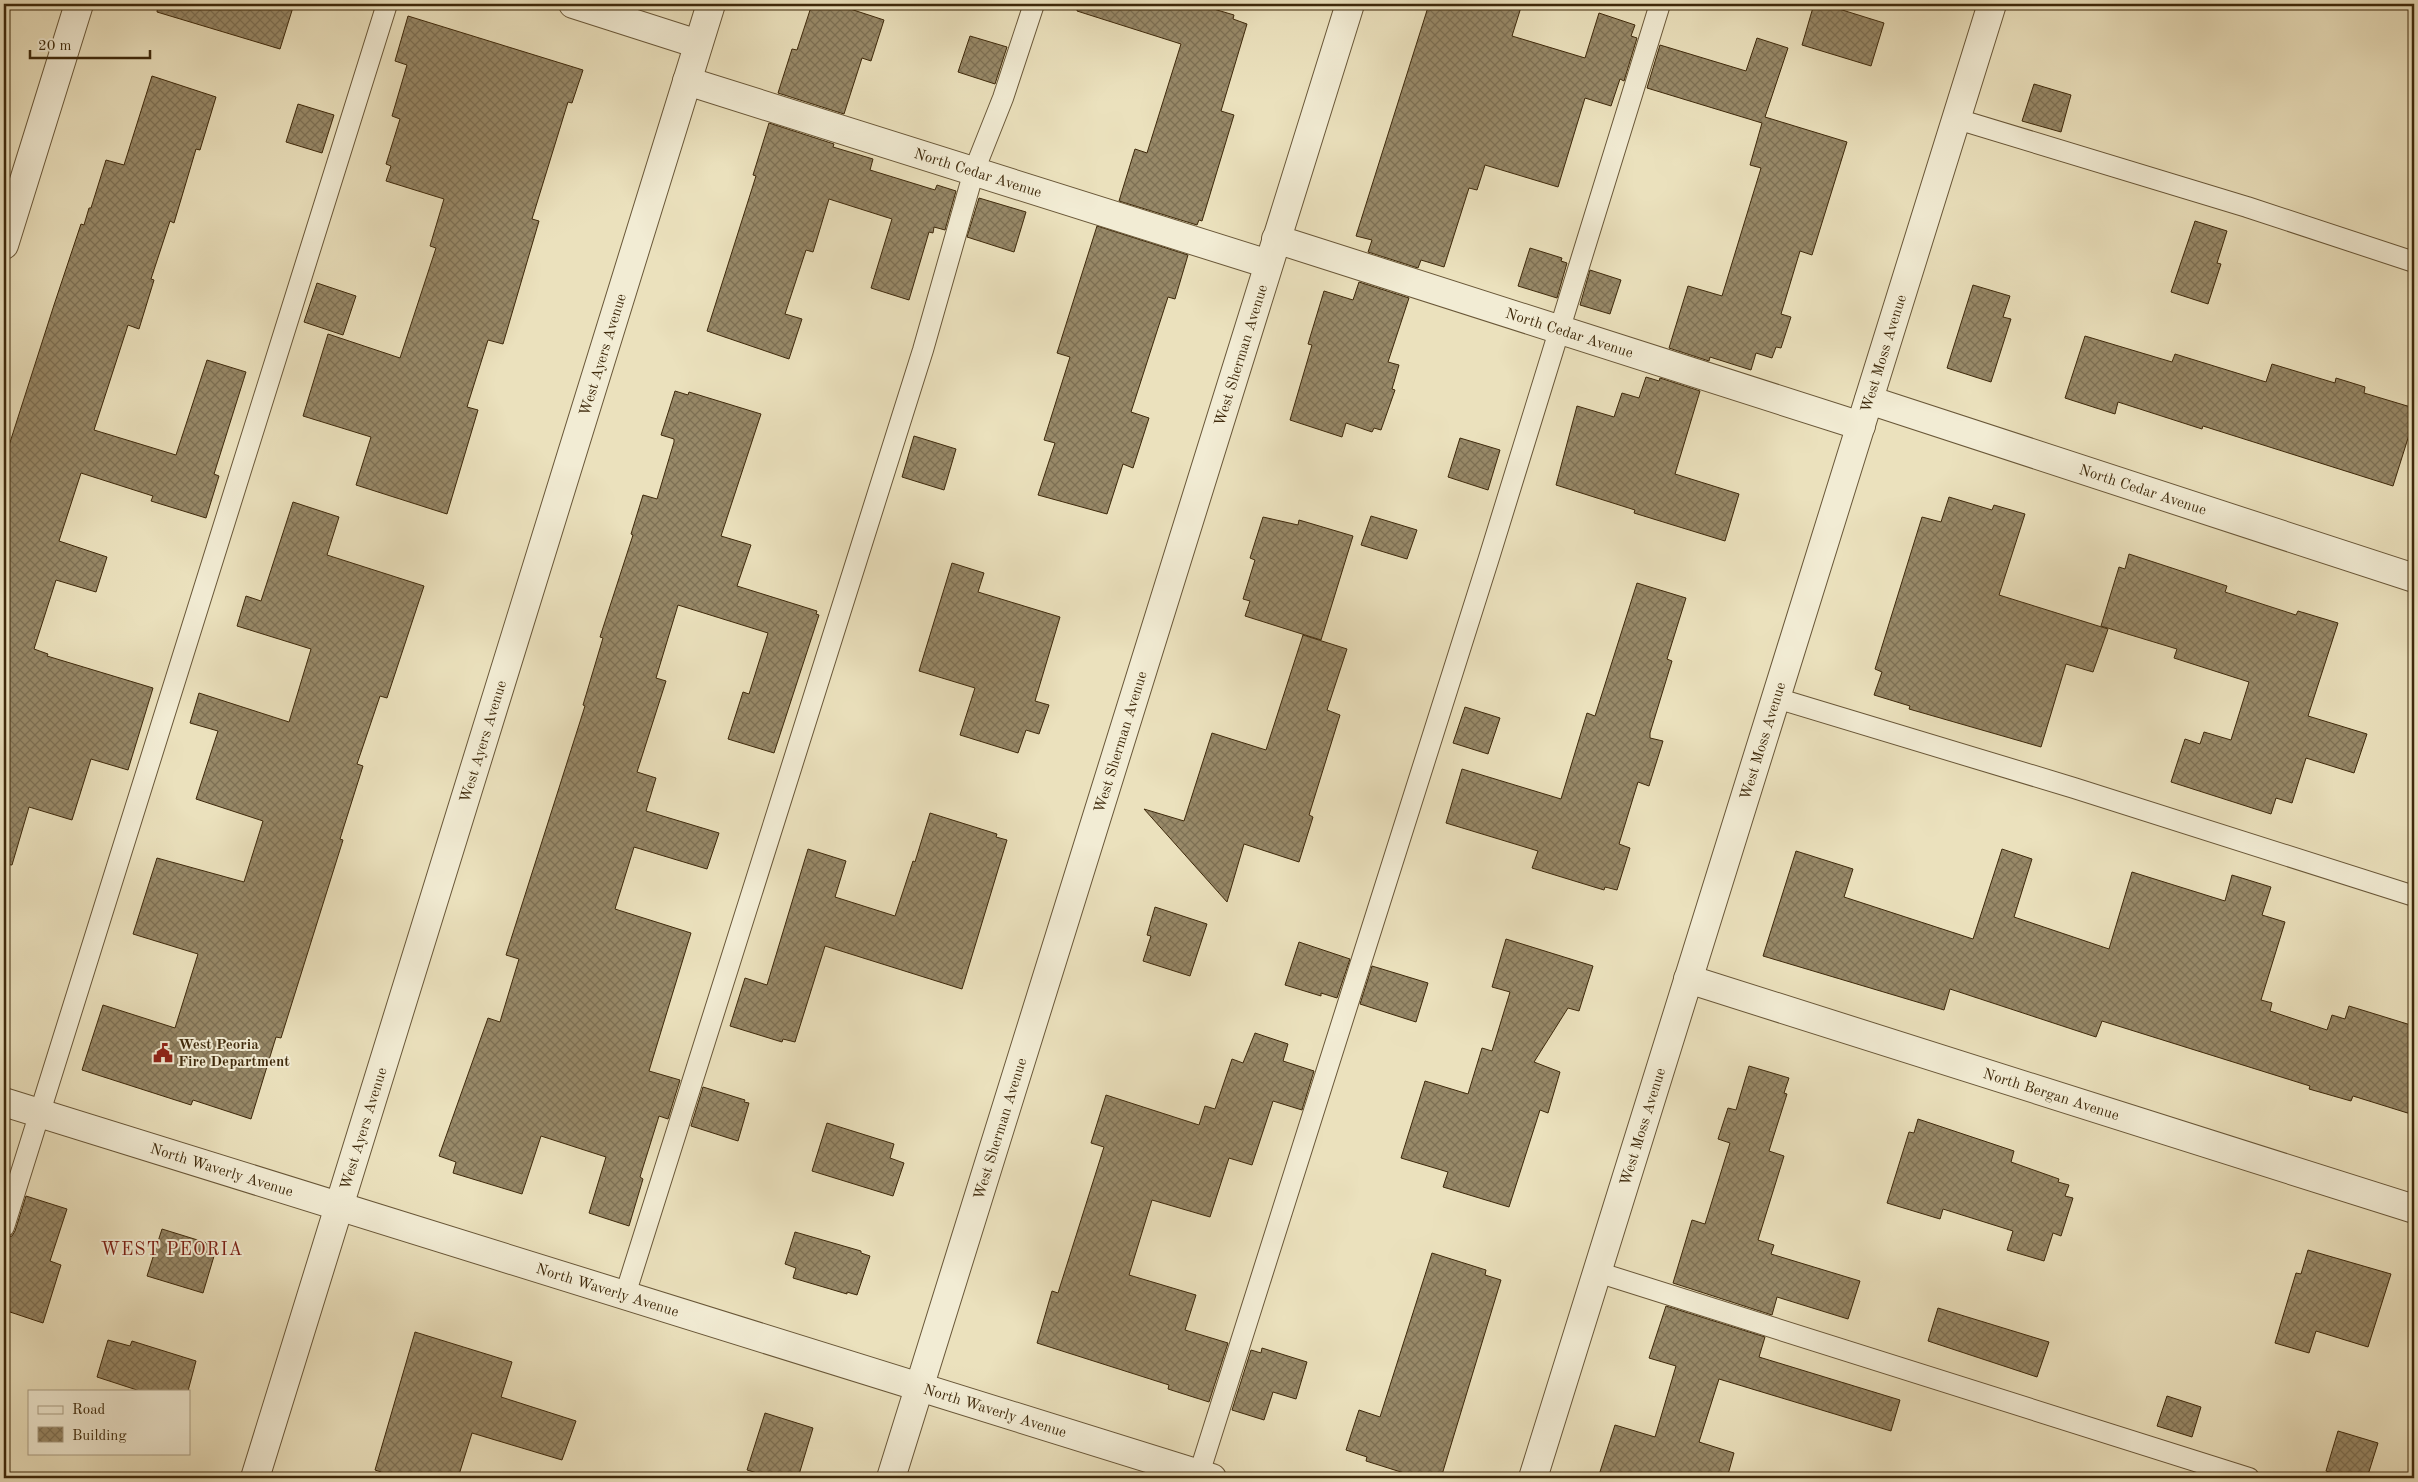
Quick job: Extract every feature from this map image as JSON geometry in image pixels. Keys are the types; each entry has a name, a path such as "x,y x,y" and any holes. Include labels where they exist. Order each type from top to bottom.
{"street":[{"path":"4,245 79,4"},
{"path":"573,4 698,44"},
{"name":"West Ayers Avenue","path":"255,1478 711,4"},
{"name":"West Sherman Avenue","path":"891,1478 1350,4"},
{"name":"West Moss Avenue","path":"1533,1478 1992,4"},
{"name":"North Cedar Avenue","path":"687,81 974,171 1559,330 1861,426"},
{"name":"North Cedar Avenue","path":"1869,400 2414,578"},
{"name":"North Bergan Avenue","path":"1688,979 2414,1209"},
{"name":"North Waverly Avenue","path":"4,1102 1205,1476"}],"lane":[{"path":"4,1227 387,4"},
{"path":"625,1295 923,350 974,171 1003,98 1034,4"},
{"path":"1205,1476 1660,4"},
{"path":"1957,119 2247,207 2414,262"},
{"path":"1776,698 2064,785 2414,896"},
{"path":"1597,1272 2249,1478"}],"building":[{"path":"158,4 294,4 280,49 157,12"},
{"path":"812,4 835,4 884,20 871,61 862,58 844,114 778,93 792,49 797,50"},
{"path":"1078,4 1197,4 1234,15 1233,19 1247,24 1221,111 1234,115 1202,221 1199,220 1197,225 1119,201 1135,149 1147,153 1181,44 1077,11"},
{"path":"1429,4 1522,4 1512,36 1585,58 1599,13 1635,25 1631,36 1637,38 1624,81 1620,79 1611,106 1585,98 1558,187 1485,165 1477,190 1469,188 1444,267 1421,260 1418,268 1368,252 1372,240 1356,236"},
{"path":"1814,4 1823,4 1884,23 1871,66 1802,45"},
{"path":"408,16 583,70 572,103 568,102 532,219 539,221 503,344 488,340 467,407 478,410 447,514 356,485 371,437 303,416 328,334 400,358 436,248 430,246 444,199 386,181 391,166 386,164 400,119 392,116 407,65 395,61"},
{"path":"970,36 1007,47 995,84 958,72"},
{"path":"1757,38 1788,48 1765,117 1847,142 1812,255 1800,251 1781,314 1791,317 1781,348 1776,347 1772,358 1756,353 1751,370 1710,357 1709,361 1669,348 1688,286 1722,296 1761,168 1750,165 1762,123 1647,88 1660,45 1746,71"},
{"path":"152,76 216,97 200,150 196,149 174,223 170,221 151,279 154,280 139,329 128,325 94,430 176,455 207,360 246,372 214,474 219,476 206,518 151,501 153,496 81,473 59,541 107,557 96,592 56,580 34,649 48,654 47,656 153,688 128,770 91,759 72,820 29,807 12,865 4,864 4,461 81,224 84,225 89,208 91,208 106,160 124,165"},
{"path":"2034,84 2071,95 2061,132 2022,121"},
{"path":"298,104 334,115 322,153 286,142"},
{"path":"769,123 834,144 833,147 873,159 870,170 935,190 937,185 956,191 945,230 934,227 933,233 929,232 909,300 871,288 892,219 829,199 813,252 806,250 785,314 802,319 789,359 707,331 756,176 753,175"},
{"path":"979,198 1026,212 1014,252 967,237"},
{"path":"2195,221 2227,231 2217,263 2221,264 2208,304 2171,292"},
{"path":"1097,226 1188,255 1175,299 1168,297 1131,412 1149,418 1133,468 1123,464 1107,514 1038,495 1055,443 1044,440 1070,357 1057,353"},
{"path":"1530,248 1562,258 1561,261 1567,263 1557,298 1518,286"},
{"path":"1590,270 1621,280 1610,314 1580,305"},
{"path":"1359,282 1409,298 1388,362 1399,365 1392,389 1395,390 1381,430 1374,428 1372,432 1346,423 1342,437 1290,420 1312,345 1308,344 1324,291 1353,300"},
{"path":"317,283 356,296 343,335 304,322"},
{"path":"1973,285 2010,296 2003,317 2011,319 1991,382 1947,368"},
{"path":"2085,336 2172,362 2175,354 2266,382 2272,364 2335,383 2336,378 2365,387 2364,393 2414,408 2414,419 2393,486 2203,426 2202,429 2118,402 2115,414 2065,398"},
{"path":"1646,377 1659,381 1660,378 1700,391 1675,474 1739,494 1725,541 1634,513 1635,510 1556,485 1577,406 1614,417 1622,393 1639,398"},
{"path":"675,391 688,395 689,392 761,414 721,536 751,545 737,586 817,611 816,614 819,615 774,753 728,739 743,692 749,694 768,633 678,605 656,678 666,681 637,772 656,778 646,811 719,833 707,869 634,847 615,909 691,933 649,1071 680,1080 668,1119 659,1116 640,1177 643,1179 629,1226 589,1213 606,1157 541,1136 522,1194 453,1173 456,1162 439,1156 488,1018 500,1022 519,959 506,955 585,706 583,705 603,638 600,637 633,535 631,534 643,495 657,499 674,442 674,439 661,435"},
{"path":"914,436 956,449 944,490 902,477"},
{"path":"1460,438 1500,450 1488,490 1448,477"},
{"path":"1949,497 1992,510 1994,505 2025,514 1999,595 2108,629 2093,672 2066,664 2041,747 1909,709 1910,706 1874,695 1882,672 1875,669 1922,517 1941,522"},
{"path":"293,502 339,517 327,555 424,586 387,698 380,696 357,764 363,766 340,839 343,840 281,1038 276,1037 251,1119 193,1100 191,1105 82,1070 103,1005 175,1028 198,954 133,934 157,858 244,882 263,821 196,799 218,731 190,723 199,693 289,722 311,649 237,626 246,596 261,601"},
{"path":"1371,516 1417,530 1407,559 1361,545"},
{"path":"1263,517 1298,525 1299,520 1353,536 1321,640 1245,616 1250,601 1243,599 1255,560 1250,558"},
{"path":"2129,554 2227,586 2225,592 2296,615 2298,611 2338,623 2308,716 2367,734 2354,773 2306,758 2292,803 2276,798 2271,814 2171,782 2185,739 2200,744 2204,732 2231,740 2249,682 2174,658 2177,649 2101,626 2119,567 2125,569"},
{"path":"952,563 984,573 978,592 1060,617 1035,701 1049,705 1039,734 1026,730 1018,753 960,735 975,688 919,671"},
{"path":"1637,583 1686,598 1667,659 1672,661 1650,733 1650,738 1663,741 1649,786 1638,782 1619,844 1630,848 1617,890 1605,887 1604,890 1532,868 1538,851 1446,823 1462,769 1561,799 1587,713 1595,716"},
{"path":"1303,635 1347,649 1327,710 1340,715 1309,815 1313,817 1299,862 1244,844 1227,902 1144,809 1184,821 1212,733 1266,750"},
{"path":"1465,707 1500,718 1488,754 1453,743"},
{"path":"930,813 997,834 996,837 1007,840 962,989 825,946 795,1042 783,1039 782,1042 730,1026 745,978 767,985 808,849 846,861 835,897 895,916 913,861 915,862"},
{"path":"2002,849 2032,859 2014,917 2109,949 2132,872 2225,901 2232,875 2271,887 2262,915 2285,922 2261,1000 2272,1003 2270,1011 2327,1030 2332,1015 2345,1019 2349,1006 2414,1026 2414,1115 2353,1096 2351,1101 2309,1089 2310,1086 2102,1021 2096,1037 1950,989 1944,1010 1763,956 1796,851 1853,869 1844,897 1973,939"},
{"path":"1155,907 1207,924 1190,976 1143,961 1151,936 1147,935"},
{"path":"1506,939 1593,966 1579,1011 1568,1008 1534,1062 1560,1072 1548,1113 1540,1110 1509,1207 1443,1187 1448,1172 1401,1158 1425,1081 1468,1094 1482,1048 1492,1051 1510,992 1492,987"},
{"path":"1299,942 1350,959 1337,998 1321,993 1321,996 1285,985"},
{"path":"1372,966 1428,983 1416,1022 1360,1004"},
{"path":"1255,1033 1288,1044 1283,1061 1314,1071 1302,1110 1273,1101 1252,1165 1229,1158 1210,1217 1152,1200 1129,1275 1196,1295 1185,1330 1228,1343 1209,1402 1168,1389 1169,1385 1037,1343 1052,1291 1058,1293 1104,1147 1091,1143 1106,1095 1199,1125 1205,1106 1215,1109 1232,1059 1243,1063"},
{"path":"1749,1066 1789,1078 1784,1093 1787,1094 1769,1151 1784,1156 1758,1240 1774,1245 1771,1254 1860,1281 1848,1319 1777,1297 1772,1315 1673,1283 1692,1220 1705,1224 1730,1143 1718,1139 1728,1108 1736,1110"},
{"path":"703,1087 745,1100 744,1102 749,1103 738,1141 691,1126"},
{"path":"1918,1119 2014,1151 2011,1162 2059,1179 2058,1182 2069,1185 2065,1196 2073,1198 2061,1236 2053,1233 2044,1261 2007,1250 2013,1231 1943,1209 1940,1219 1887,1203 1909,1132 1914,1133"},
{"path":"827,1123 894,1144 890,1158 904,1163 893,1196 812,1171"},
{"path":"26,1196 67,1209 50,1261 61,1265 43,1323 4,1310 4,1239 12,1236 15,1231"},
{"path":"162,1229 217,1246 203,1293 147,1276"},
{"path":"795,1232 861,1251 861,1253 870,1256 857,1295 847,1292 847,1294 793,1278 796,1268 785,1264"},
{"path":"2308,1250 2391,1274 2368,1347 2316,1331 2309,1353 2275,1343 2296,1273 2301,1274"},
{"path":"1432,1253 1486,1270 1485,1275 1501,1280 1441,1478 1420,1478 1366,1461 1367,1457 1346,1450 1359,1410 1380,1417"},
{"path":"1666,1306 1765,1337 1759,1357 1900,1400 1891,1431 1719,1379 1699,1442 1734,1453 1727,1478 1598,1478 1615,1425 1655,1437 1676,1366 1649,1358"},
{"path":"1938,1308 2049,1342 2037,1377 1928,1341"},
{"path":"415,1332 512,1362 501,1397 576,1421 562,1460 472,1433 458,1478 379,1478 381,1472 375,1470"},
{"path":"108,1340 130,1346 132,1341 196,1361 188,1390 137,1390 97,1377"},
{"path":"1262,1348 1307,1362 1296,1399 1273,1392 1264,1420 1232,1410 1251,1350 1261,1353"},
{"path":"2167,1396 2201,1407 2192,1437 2157,1426"},
{"path":"765,1413 813,1428 798,1478 774,1478 747,1470"},
{"path":"2338,1431 2378,1443 2367,1478 2349,1478 2326,1471"}],"place":[{"name":"West Peoria Fire Department","path":"163,1053"}],"district":[{"name":"WEST PEORIA","path":"172,1249"}]}
